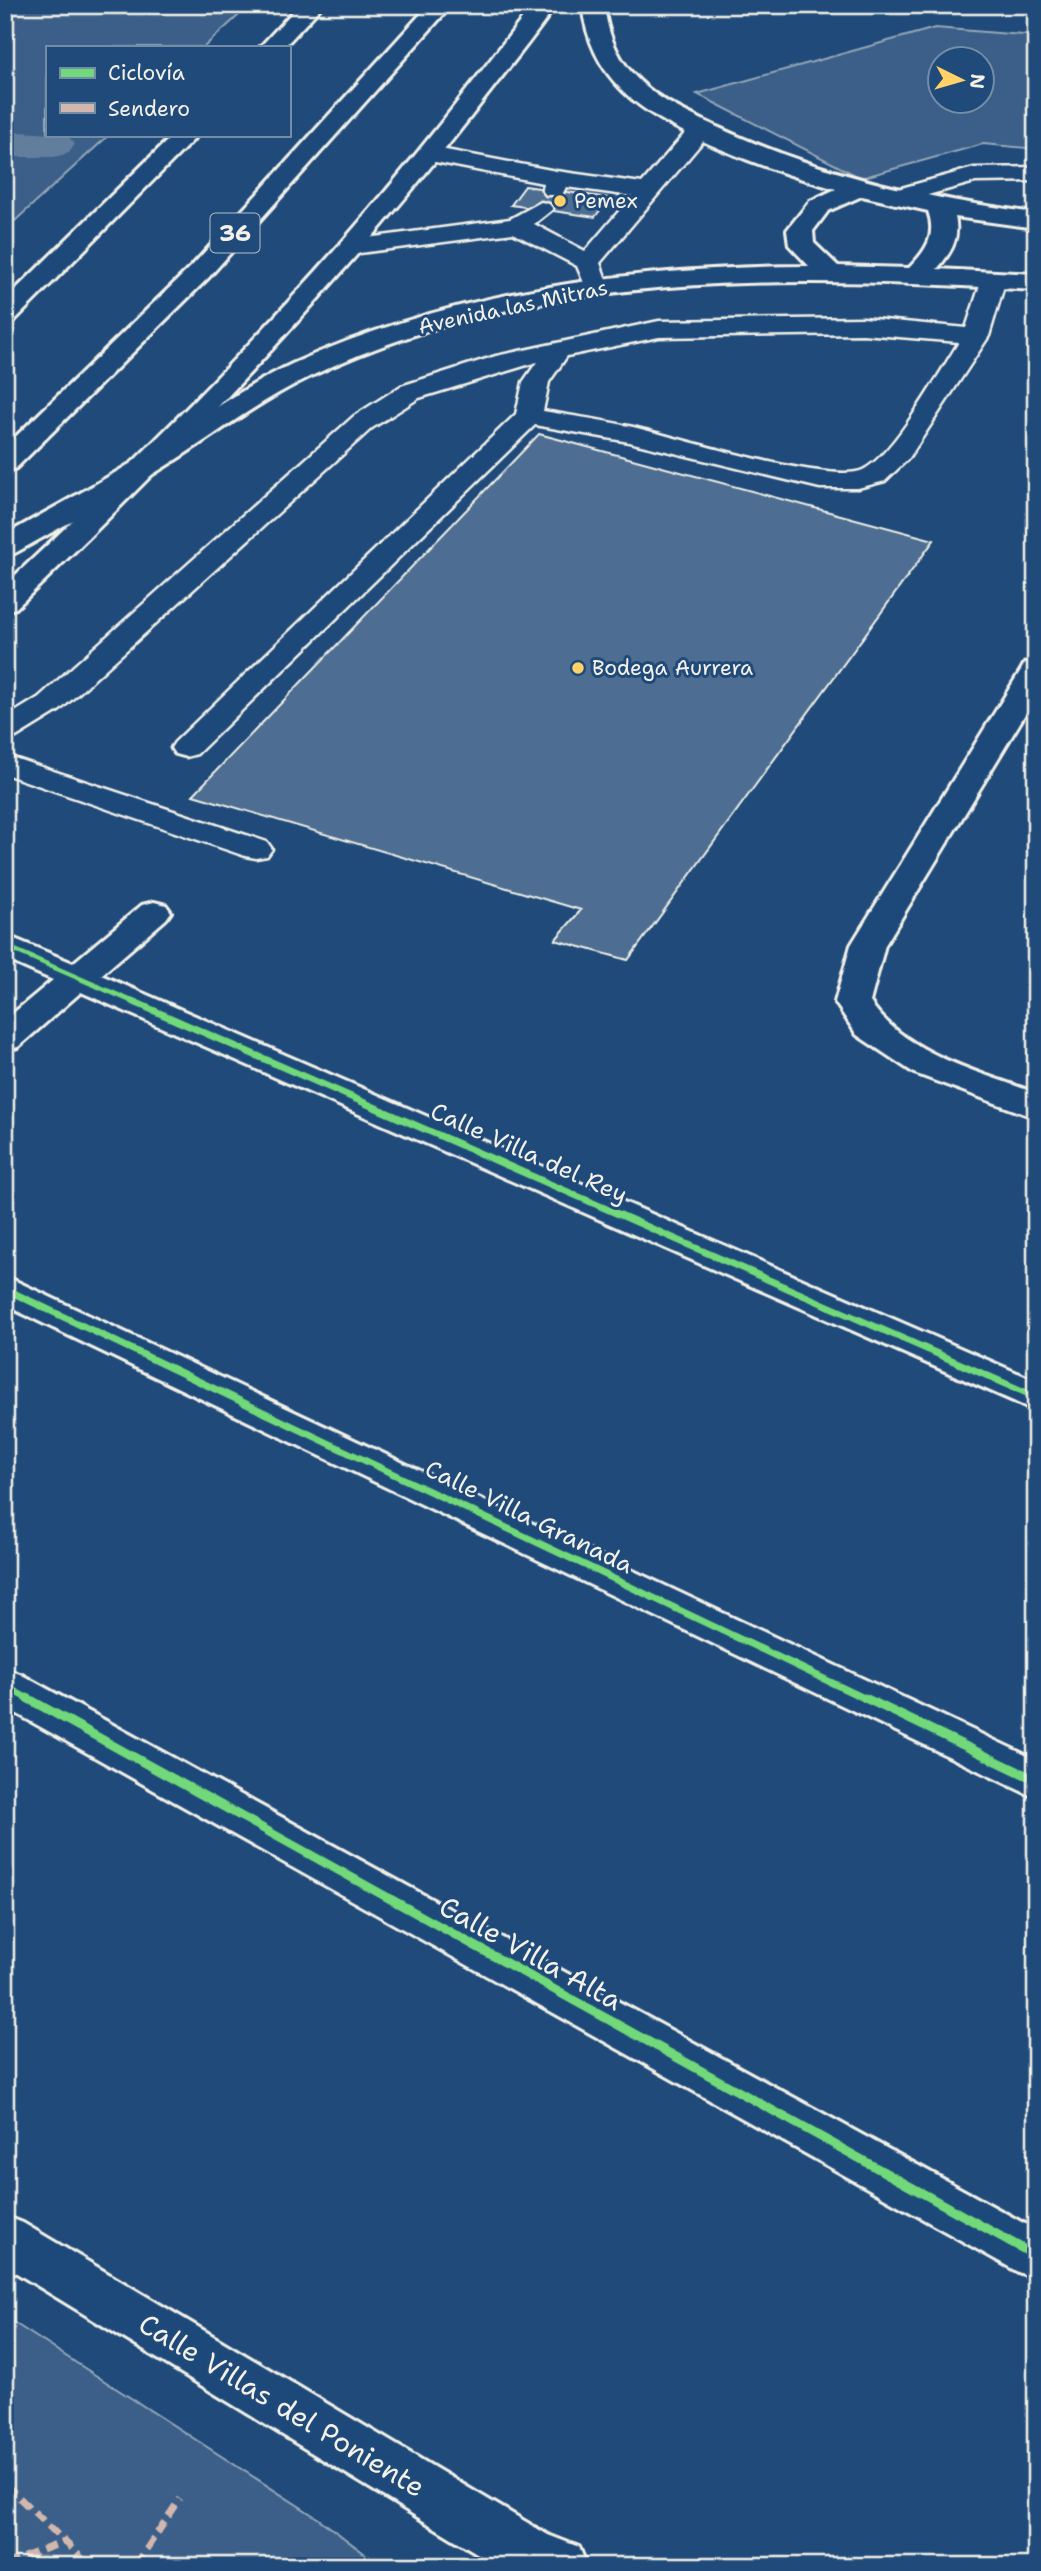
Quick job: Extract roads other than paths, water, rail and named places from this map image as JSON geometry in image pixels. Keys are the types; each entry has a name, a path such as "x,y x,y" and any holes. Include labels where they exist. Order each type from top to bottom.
{"street":[{"path":"272,46 312,5"},
{"name":"36","path":"10,454 200,272 441,5"},
{"path":"5,602 152,463 352,247 430,154 545,5"},
{"path":"593,5 600,41 621,75 642,95 701,129 784,166 856,189 939,206 1036,220"},
{"path":"5,314 185,136"},
{"path":"831,274 802,245 800,230 819,206 856,189"},
{"path":"916,275 938,254 944,239 946,222 939,206"},
{"name":"Avenida las Mitras","path":"5,547 152,463 219,417 302,370 395,332 472,310 597,287 710,278 831,274 916,275 1036,282"},
{"path":"1036,670 868,946 852,1002 869,1027 927,1065 1036,1106"},
{"path":"5,1039 154,912"},
{"name":"Calle Villa del Rey","path":"5,946 1036,1397"},
{"name":"Calle Villa Granada","path":"5,1289 1036,1780"},
{"name":"Calle Villa Alta","path":"5,1686 1036,2256"},
{"name":"Calle Villas del Poniente","path":"5,2239 534,2557 560,2566"}],"lane":[{"path":"588,262 701,129"},
{"path":"430,154 550,192 648,191"},
{"path":"895,197 974,175 1036,174"},
{"path":"517,225 550,192"},
{"path":"352,247 517,225 588,262 597,287"},
{"path":"529,416 629,434 820,480 858,480 875,475 894,458 976,336 994,279"},
{"path":"5,731 48,704 363,422 410,392 505,360 557,352 659,329 863,326 976,336"},
{"path":"186,748 529,416 536,382 557,352"},
{"path":"5,764 256,849"}],"waterway":[{"path":"5,144 54,144"}],"place":[{"name":"Pemex","path":"560,201"},
{"name":"Bodega Aurrera","path":"578,668"}]}
